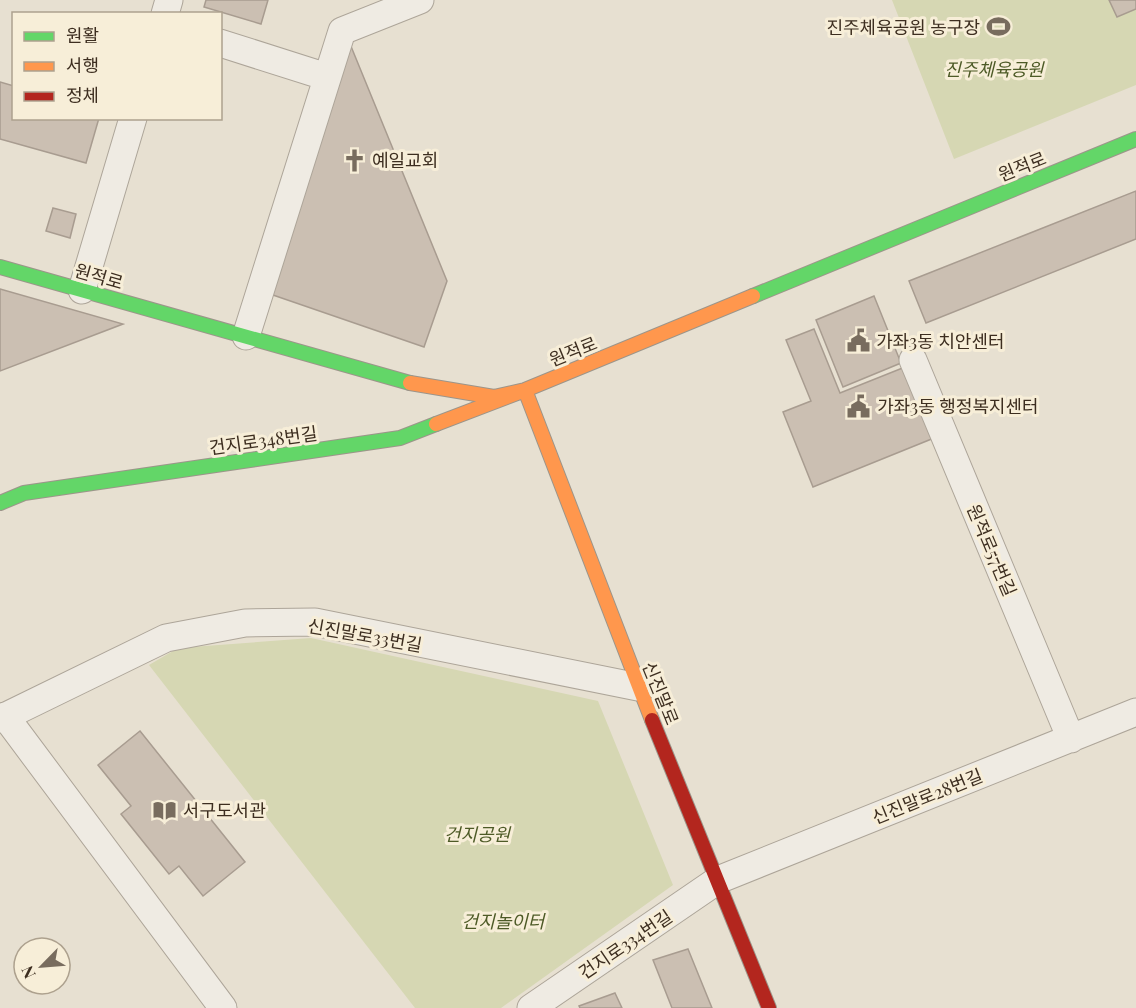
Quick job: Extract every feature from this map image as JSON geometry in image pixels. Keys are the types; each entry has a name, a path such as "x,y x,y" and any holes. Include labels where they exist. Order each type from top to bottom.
{"street":[{"path":"246,336 342,31 420,0"},
{"path":"222,44 327,77"},
{"path":"82,290 132,120"},
{"name":"원적로","path":"0,267 414,384 494,397 525,390 1136,139"},
{"name":"원적로57번길","path":"914,360 1071,739"},
{"name":"건지로348번길","path":"0,503 24,494 400,438 525,390"},
{"name":"신진말로","path":"525,390 638,687 769,1008"},
{"name":"신진말로33번길","path":"3,717 166,639 245,623 315,622 638,687"},
{"name":"신진말로28번길","path":"718,880 1136,712"},
{"path":"3,717 223,1008"},
{"name":"건지로334번길","path":"531,1008 718,880"}],"green space":[{"name":"진주체육공원","path":"892,0 1136,0 1136,85 954,159"},
{"name":"건지공원","path":"311,638 598,701 673,885 501,1008 415,1008 149,665 178,648"}],"building":[{"path":"206,0 268,0 261,24 204,7"},
{"path":"1109,0 1136,0 1136,9 1117,17"},
{"name":"예일교회","path":"348,39 447,281 424,347 270,294"},
{"path":"0,82 12,85 12,120 98,120 86,163 0,139"},
{"path":"1136,191 1136,239 926,323 909,281"},
{"path":"53,208 76,214 70,238 46,231"},
{"path":"0,289 123,324 0,371"},
{"name":"가좌3동 치안센터","path":"874,296 901,363 843,387 816,320"},
{"name":"가좌3동 행정복지센터","path":"814,329 840,393 905,367 934,438 813,487 783,412 811,401 786,340"},
{"name":"서구도서관","path":"140,731 245,862 203,896 179,866 169,874 121,814 131,806 98,765"},
{"path":"688,949 712,1008 672,1008 653,960"},
{"path":"615,993 622,1008 580,1008 579,1006"}],"traffic: fast":[{"path":"753,296 1136,139"},
{"path":"0,267 410,383"},
{"path":"0,503 24,493 400,438 436,424"}],"traffic: slow":[{"path":"410,383 494,397 525,390 753,296"},
{"path":"436,424 525,390 652,720"}],"traffic: jam":[{"path":"652,720 769,1008"}],"place":[{"name":"진주체육공원 농구장","path":"998,27"},
{"name":"예일교회","path":"354,160"},
{"name":"가좌3동 치안센터","path":"858,341"},
{"name":"가좌3동 행정복지센터","path":"859,406"},
{"name":"서구도서관","path":"165,810"}],"park label":[{"name":"건지놀이터","path":"503,921"}]}
